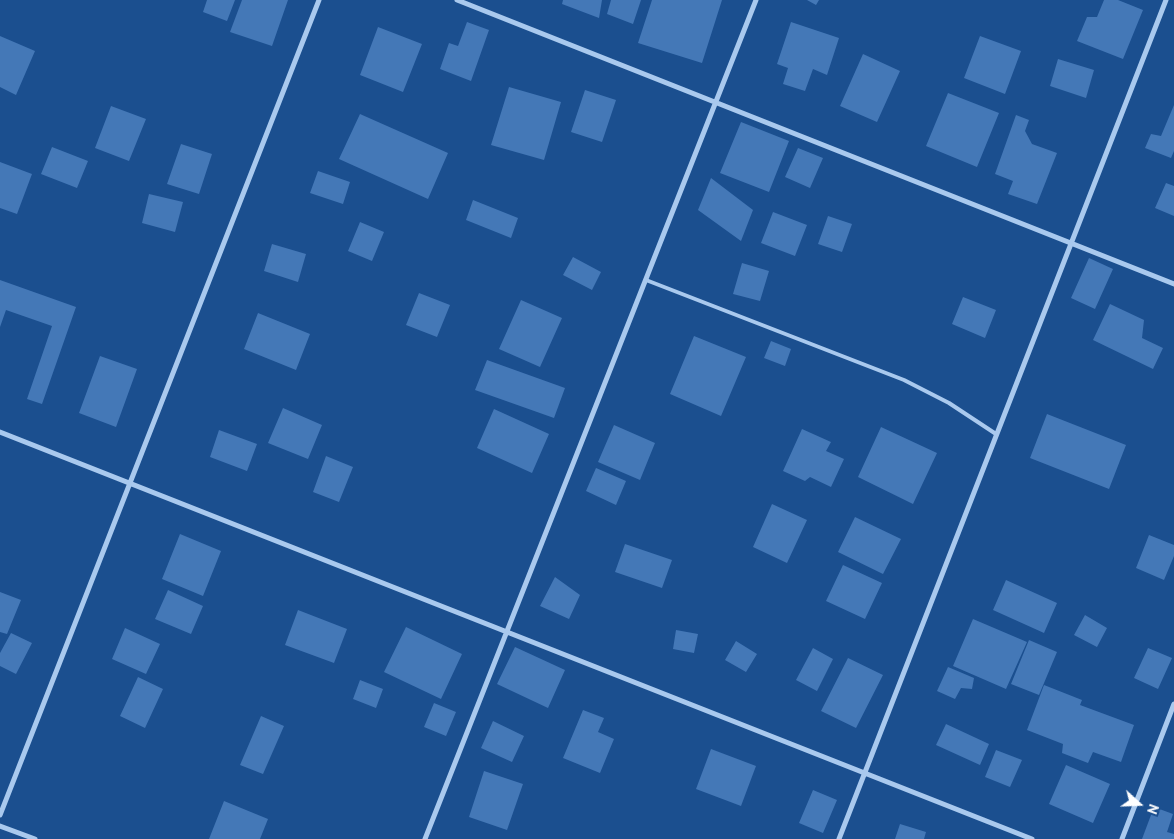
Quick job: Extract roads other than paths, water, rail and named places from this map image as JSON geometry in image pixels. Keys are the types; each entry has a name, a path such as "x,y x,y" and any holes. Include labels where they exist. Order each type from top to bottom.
{"street":[{"path":"0,815 319,0"},
{"path":"457,0 715,104 1174,284"},
{"path":"425,839 756,0"},
{"path":"838,839 1166,0"},
{"path":"0,432 1032,839"},
{"path":"1122,839 1174,704"},
{"path":"0,826 35,839"}],"lane":[{"path":"646,280 904,380 949,403 996,434"}]}
